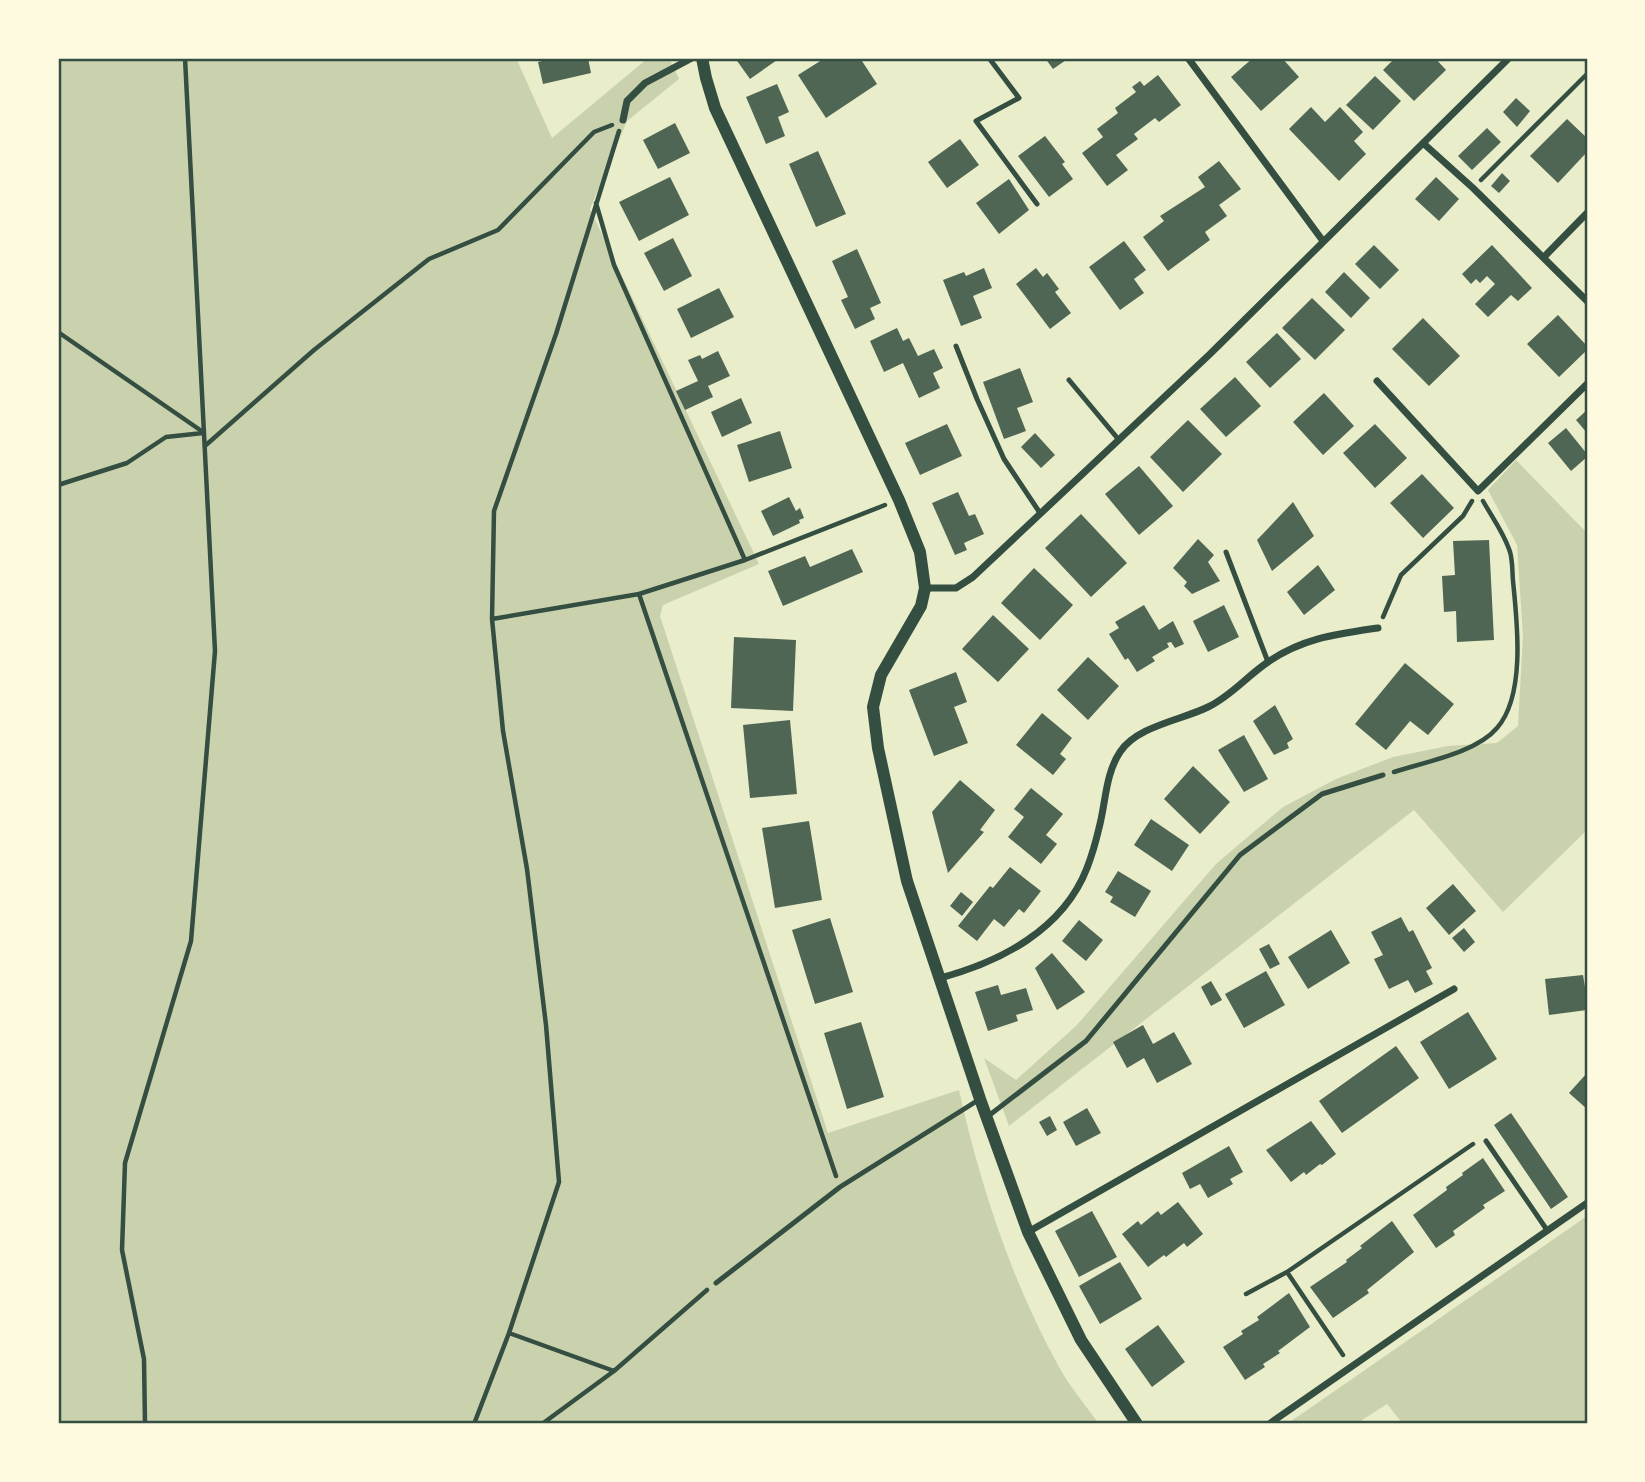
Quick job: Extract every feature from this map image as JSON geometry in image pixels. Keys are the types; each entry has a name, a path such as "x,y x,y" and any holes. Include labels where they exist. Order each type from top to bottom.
{"street":[{"path":"623,120 627,101 645,83 692,58"},
{"path":"702,58 715,108 899,500 920,552 925,588 921,606 881,675 873,707 877,748 907,881 1028,1232 1081,1340 1137,1424"},
{"path":"1188,58 1323,242"},
{"path":"925,588 956,588 973,577 1219,345 1509,58"},
{"path":"1423,144 1474,188 1587,300"},
{"path":"1544,257 1587,213"},
{"path":"1377,381 1478,491 1587,384"},
{"path":"940,978 992,961 1014,950 1033,937 1065,906 1087,870 1100,824 1107,781 1121,751 1133,739 1147,729 1188,717 1214,704 1268,662 1324,635 1378,628"},
{"path":"1028,1232 1454,989"},
{"path":"1269,1424 1587,1203"}],"lane":[{"path":"989,58 1019,98 976,121 1037,204"},
{"path":"956,346 1004,459 1040,513"},
{"path":"1069,380 1119,440"},
{"path":"1226,552 1268,662"},
{"path":"987,1117 1086,1041 1240,855 1322,794 1383,775"},
{"path":"716,1283 840,1187 980,1099"},
{"path":"1486,1141 1547,1230"}],"path":[{"path":"145,1424 144,1359 122,1250 125,1163 191,942 215,651 185,58"},
{"path":"1474,188 1587,74"},
{"path":"206,445 314,350 429,259 498,230 594,132 623,120"},
{"path":"474,1424 509,1333 559,1182 545,1012 527,869 503,731 492,619 494,511 556,334 623,120"},
{"path":"595,203 614,265 746,560"},
{"path":"58,332 204,432"},
{"path":"58,485 127,463 166,437 204,432"},
{"path":"1378,628 1401,575 1463,516 1478,491"},
{"path":"1383,775 1464,750 1498,728 1509,706 1519,638 1510,550 1478,491"},
{"path":"492,619 639,594 746,560 899,500"},
{"path":"639,594 840,1187"},
{"path":"1246,1294 1287,1272 1477,1141 1486,1141"},
{"path":"1287,1272 1352,1367"},
{"path":"542,1424 614,1371 716,1283"},
{"path":"509,1333 614,1371"}],"green space":[{"path":"58,58 516,58 552,138 648,58 669,58 679,79 627,121 590,209 759,564 663,605 660,616 828,1133 959,1090 987,1197 1026,1301 1063,1374 1099,1424 58,1424"},
{"path":"1516,460 1587,533 1587,830 1503,912 1414,810 1009,1126 984,1058 1016,1080 1077,1025 1216,864 1283,807 1336,779 1393,757 1448,746 1497,743 1518,726 1523,636 1517,545 1488,490"},
{"path":"1587,1216 1587,1424 1403,1424 1387,1404 1356,1424 1287,1424"}],"building":[{"path":"554,58 588,58 591,73 543,84 538,62"},
{"path":"735,58 776,58 777,60 750,79"},
{"path":"825,58 860,58 877,84 826,118 798,75"},
{"path":"1045,58 1069,58 1053,69"},
{"path":"1253,58 1282,58 1299,77 1261,111 1231,77"},
{"path":"1395,58 1435,58 1446,70 1414,101 1383,70"},
{"path":"1158,75 1181,105 1159,122 1155,118 1134,134 1138,139 1116,155 1128,170 1107,186 1082,153 1103,137 1097,129 1118,113 1115,108 1136,92 1132,87 1140,81 1144,86"},
{"path":"1375,76 1401,101 1373,130 1346,105"},
{"path":"777,84 789,112 778,117 785,136 766,144 746,97"},
{"path":"1516,98 1530,111 1517,127 1503,112"},
{"path":"1311,107 1325,122 1340,107 1363,132 1354,141 1366,154 1339,181 1289,129"},
{"path":"1567,119 1587,138 1587,152 1558,183 1530,156"},
{"path":"675,123 690,153 658,169 643,140"},
{"path":"1487,128 1501,142 1472,170 1458,156"},
{"path":"1045,136 1065,162 1062,164 1073,179 1049,197 1018,156"},
{"path":"960,139 979,165 947,188 928,162"},
{"path":"818,151 846,214 816,227 789,164"},
{"path":"1219,161 1241,189 1219,205 1227,216 1205,232 1210,240 1168,271 1143,237 1164,221 1160,216 1205,187 1198,177"},
{"path":"1502,173 1510,181 1499,193 1491,186"},
{"path":"670,177 689,215 639,241 619,202"},
{"path":"1436,177 1459,199 1439,221 1415,199"},
{"path":"1009,179 1029,210 999,234 976,203"},
{"path":"673,238 692,276 664,291 644,253"},
{"path":"1124,241 1146,270 1134,279 1144,293 1120,310 1089,267"},
{"path":"1374,245 1399,270 1380,289 1355,264"},
{"path":"1492,245 1532,288 1518,301 1511,295 1488,317 1475,304 1495,284 1487,276 1480,283 1476,279 1471,284 1462,274"},
{"path":"857,249 881,303 870,308 875,319 855,329 841,300 848,297 832,261"},
{"path":"984,268 992,288 973,296 982,318 961,326 943,280 964,272 966,276"},
{"path":"1036,268 1043,277 1047,273 1059,289 1055,292 1071,313 1050,329 1016,284"},
{"path":"1344,272 1370,298 1351,318 1325,292"},
{"path":"719,288 734,317 691,338 677,309"},
{"path":"1312,298 1345,330 1315,360 1282,328"},
{"path":"1558,315 1587,346 1587,350 1559,377 1527,344"},
{"path":"1423,318 1460,356 1429,386 1392,349"},
{"path":"897,328 903,341 909,338 918,356 934,349 943,368 933,373 940,388 919,398 903,363 884,372 870,341"},
{"path":"1277,333 1301,359 1270,388 1246,362"},
{"path":"718,351 730,376 708,386 713,397 685,410 676,391 698,381 688,360 700,355 702,359"},
{"path":"1020,368 1033,402 1017,408 1026,431 1004,439 983,382"},
{"path":"1235,377 1261,406 1226,437 1200,409"},
{"path":"1324,393 1354,426 1323,455 1293,422"},
{"path":"741,398 752,423 722,437 711,412"},
{"path":"1587,410 1587,433 1576,420"},
{"path":"1188,420 1222,454 1183,492 1150,457"},
{"path":"947,424 962,456 920,475 905,443"},
{"path":"1375,424 1407,458 1375,488 1343,453"},
{"path":"1566,428 1587,454 1571,471 1548,443"},
{"path":"780,431 792,468 749,482 737,445"},
{"path":"1035,433 1055,455 1041,468 1021,447"},
{"path":"1139,466 1173,506 1139,535 1105,494"},
{"path":"1422,474 1454,508 1423,538 1390,503"},
{"path":"958,492 969,516 975,514 984,534 964,543 967,550 955,555 932,503"},
{"path":"789,497 796,511 800,508 804,518 799,520 800,523 773,536 761,511"},
{"path":"1293,502 1314,536 1272,571 1257,540"},
{"path":"1081,514 1127,563 1091,597 1045,548"},
{"path":"1198,539 1214,555 1208,562 1220,581 1192,594 1184,586 1187,582 1173,568"},
{"path":"1489,540 1494,640 1457,642 1456,611 1444,612 1442,576 1455,575 1453,541"},
{"path":"852,549 863,572 783,606 768,571 805,556 810,567"},
{"path":"1318,565 1335,590 1304,615 1287,592"},
{"path":"1034,568 1073,605 1040,640 1001,603"},
{"path":"1144,605 1159,630 1173,621 1184,644 1175,648 1171,642 1167,643 1169,647 1152,657 1155,661 1137,672 1128,658 1125,660 1109,634 1119,628 1115,622"},
{"path":"1224,605 1239,637 1208,652 1193,621"},
{"path":"993,615 1029,649 998,682 962,649"},
{"path":"734,637 796,640 793,711 731,708"},
{"path":"1088,657 1119,686 1088,720 1057,690"},
{"path":"1405,663 1454,704 1428,735 1410,721 1386,750 1355,724"},
{"path":"956,672 967,702 954,707 968,743 934,756 909,690"},
{"path":"1275,705 1293,739 1287,743 1289,748 1274,755 1253,721"},
{"path":"1042,713 1072,738 1060,754 1066,759 1053,775 1016,745"},
{"path":"790,720 797,794 750,798 743,725"},
{"path":"1244,735 1268,779 1244,792 1218,750"},
{"path":"1193,766 1230,802 1200,834 1164,799"},
{"path":"960,780 995,810 980,830 984,832 948,873 932,812"},
{"path":"1031,788 1063,814 1046,835 1057,844 1041,864 1008,837 1024,817 1014,809"},
{"path":"1151,819 1189,845 1172,871 1134,845"},
{"path":"809,821 822,900 775,908 762,828"},
{"path":"1010,867 1041,891 1024,913 1019,909 1004,927 994,919 977,941 958,926 990,886 993,888"},
{"path":"1118,871 1151,891 1135,917 1110,902 1113,897 1105,892"},
{"path":"1453,884 1476,911 1449,935 1426,908"},
{"path":"961,892 973,902 962,916 950,906"},
{"path":"1401,917 1409,932 1413,930 1432,968 1426,971 1433,984 1415,993 1408,980 1389,989 1374,959 1383,955 1371,932"},
{"path":"830,918 853,992 815,1004 792,930"},
{"path":"1079,920 1103,940 1086,961 1062,941"},
{"path":"1464,928 1475,942 1464,952 1452,938"},
{"path":"1331,930 1350,963 1308,989 1288,957"},
{"path":"1269,944 1280,964 1270,969 1259,949"},
{"path":"1052,953 1085,992 1057,1010 1035,968"},
{"path":"1266,971 1285,1005 1244,1028 1225,994"},
{"path":"1583,975 1585,987 1587,986 1587,1010 1549,1015 1545,979"},
{"path":"1211,981 1222,1000 1211,1006 1201,987"},
{"path":"998,985 1001,995 1026,988 1033,1010 1016,1015 1018,1021 988,1031 975,992"},
{"path":"1468,1012 1497,1059 1449,1089 1420,1042"},
{"path":"861,1022 884,1097 847,1109 824,1033"},
{"path":"1143,1025 1153,1044 1174,1032 1192,1064 1157,1083 1144,1058 1127,1068 1113,1042"},
{"path":"1396,1046 1419,1078 1342,1133 1319,1101"},
{"path":"1587,1073 1587,1109 1569,1093"},
{"path":"1087,1108 1101,1133 1076,1146 1063,1122"},
{"path":"1511,1113 1568,1197 1551,1209 1494,1125"},
{"path":"1050,1116 1057,1130 1047,1136 1039,1122"},
{"path":"1311,1121 1336,1154 1291,1182 1266,1150"},
{"path":"1229,1146 1243,1172 1230,1179 1233,1184 1208,1198 1200,1184 1190,1189 1182,1173"},
{"path":"1483,1158 1505,1191 1483,1205 1485,1208 1453,1231 1455,1235 1436,1248 1413,1215"},
{"path":"1178,1202 1203,1234 1187,1247 1184,1243 1148,1267 1122,1234 1138,1221 1141,1225 1158,1211 1161,1215"},
{"path":"1092,1211 1117,1257 1079,1277 1055,1231"},
{"path":"1392,1221 1414,1252 1367,1290 1369,1293 1333,1318 1310,1287 1347,1262 1346,1260 1362,1248 1360,1246"},
{"path":"1120,1262 1142,1299 1100,1324 1079,1286"},
{"path":"1289,1293 1310,1327 1263,1364 1265,1367 1245,1380 1223,1347 1243,1334 1241,1331 1259,1320 1257,1317"},
{"path":"1158,1325 1185,1362 1152,1387 1125,1349"}]}
